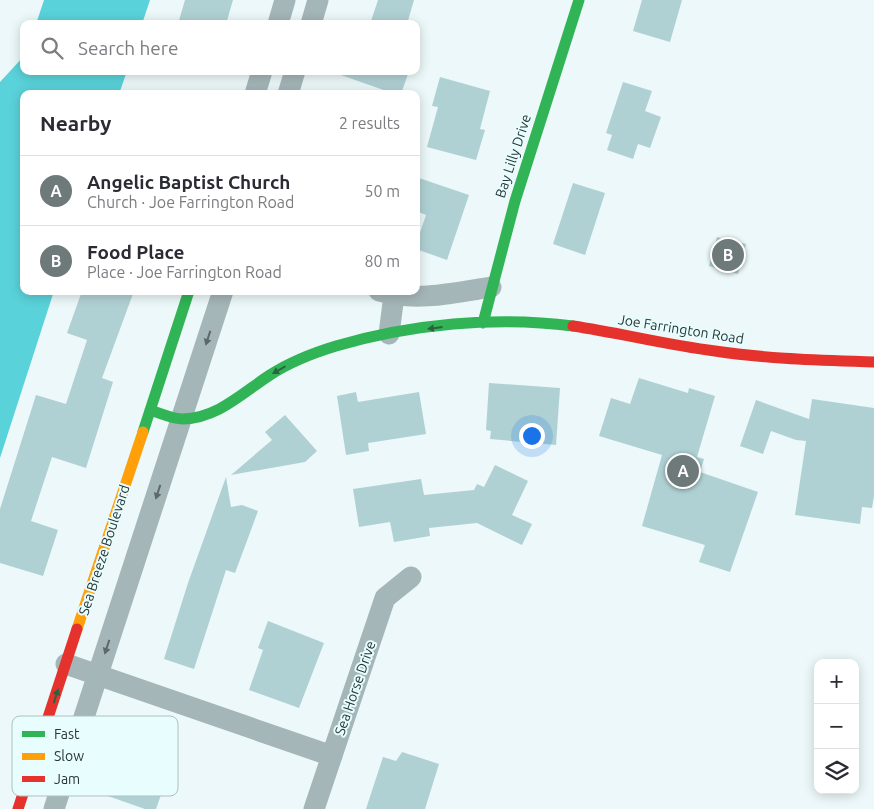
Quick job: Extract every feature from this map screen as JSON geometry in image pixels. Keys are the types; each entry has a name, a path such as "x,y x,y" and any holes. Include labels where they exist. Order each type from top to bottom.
{"street":[{"path":"279,20 286,0"},
{"path":"312,20 318,0"},
{"name":"Bay Lilly Drive","path":"483,323 515,199 579,0"},
{"path":"255,90 261,75"},
{"path":"289,90 294,75"},
{"path":"398,295 411,297 491,288"},
{"name":"Sea Breeze Boulevard","path":"49,716 188,295"},
{"path":"84,716 222,295"},
{"path":"386,295 389,334"},
{"name":"Joe Farrington Road","path":"483,323 534,322 577,327 693,348 775,358 874,362"},
{"path":"150,410 182,419 210,415 282,368 320,352 359,339 483,323"},
{"name":"Sea Horse Drive","path":"314,809 385,598 411,578"},
{"path":"66,664 332,756"},
{"name":"Sea Breeze Boulevard","path":"18,809 22,796"},
{"path":"54,809 58,796"}],"water":[{"path":"44,0 150,0 143,20 37,20"},
{"path":"20,60 20,75 126,75 120,90 20,90 20,295 53,295 0,458 0,82"}],"building":[{"path":"185,0 233,0 227,20 179,20"},
{"path":"378,0 414,0 408,20 371,20"},
{"path":"642,0 682,0 670,42 633,31"},
{"path":"341,75 408,75 402,90 384,90"},
{"path":"440,77 490,91 480,129 485,130 476,160 427,147 438,107 432,106"},
{"path":"623,82 652,91 645,111 661,117 650,148 638,144 633,159 607,150 612,135 606,133"},
{"path":"420,178 469,195 447,260 420,250 420,232 426,215 420,213"},
{"path":"573,183 605,193 585,255 553,244"},
{"path":"717,237 746,244 738,274 709,266"},
{"path":"81,295 133,295 102,378 113,382 86,468 52,457 31,521 58,530 43,576 0,563 0,509 36,395 66,404 87,340 67,333"},
{"path":"639,378 688,393 689,388 715,396 697,457 704,459 700,472 758,492 730,572 699,562 705,545 642,526 662,455 599,436 611,398 630,404"},
{"path":"489,383 560,388 556,445 490,439 491,431 486,430"},
{"path":"356,392 358,402 419,392 426,434 368,443 369,451 346,455 337,396"},
{"path":"812,399 874,408 874,496 872,508 862,507 860,524 795,515 806,441 796,440 771,431 763,454 740,446 756,400 809,419"},
{"path":"285,415 317,451 305,462 231,475 272,440 265,432"},
{"path":"495,465 528,481 512,515 532,524 522,545 477,523 429,528 430,536 394,542 390,522 359,527 353,489 421,479 424,495 474,490 477,484 484,487"},
{"path":"226,477 231,507 242,505 258,511 235,573 226,570 194,669 164,659 188,583"},
{"path":"268,621 324,643 299,708 249,690 263,650 258,648"},
{"path":"402,752 439,764 425,809 366,809 383,757 396,761"},
{"path":"108,796 161,796 156,809 145,809"}],"traffic: fast":[{"path":"483,323 515,201 579,0"},
{"path":"143,432 188,295"},
{"path":"150,410 179,419 196,418 219,409 278,370 302,358 336,346 394,332 423,327 484,322 543,323 573,326"}],"traffic: slow":[{"path":"77,629 143,432"}],"traffic: jam":[{"path":"573,326 679,346 735,354 794,359 874,362"},
{"path":"48,716 77,629"},
{"path":"18,809 22,796"}],"place":[{"name":"Food Place","path":"728,255"},
{"name":"Angelic Baptist Church","path":"683,471"}]}
